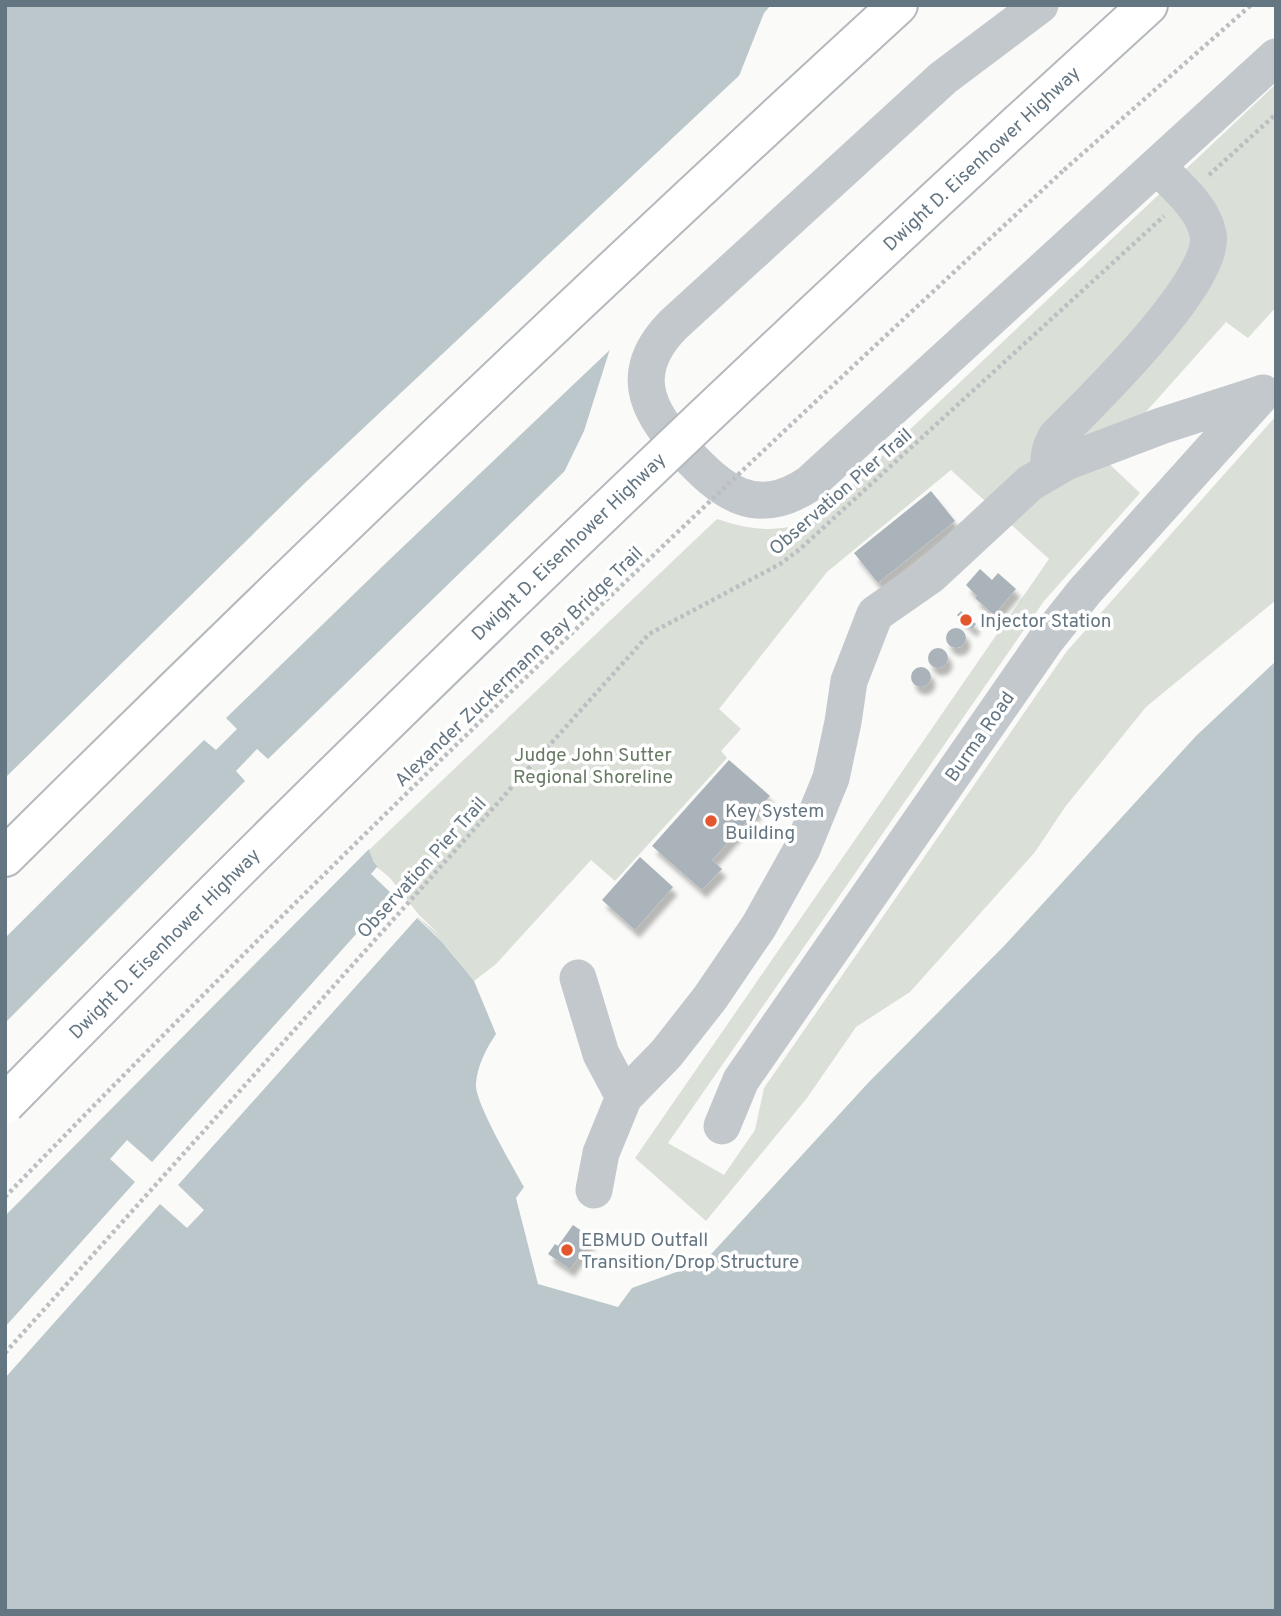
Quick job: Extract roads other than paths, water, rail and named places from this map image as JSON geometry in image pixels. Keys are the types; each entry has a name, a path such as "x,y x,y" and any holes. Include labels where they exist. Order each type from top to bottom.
{"highway":[{"path":"5,857 376,494 622,260 898,5"},
{"name":"Dwight D. Eisenhower Highway","path":"5,1104 234,872 499,612 775,349 1148,5"}],"lane":[{"path":"1007,5 943,78 673,325 654,350 649,361 646,384 647,396 657,419 700,468 729,492 767,500 786,496 809,484 1276,57"},
{"path":"943,78 999,39 1041,5"},
{"path":"1049,472 1051,446 1056,438 1160,326 1202,264 1209,237 1204,220 1157,166"},
{"path":"594,1191 601,1153 624,1097 666,1054 710,998 759,926 802,849 831,778 849,681 875,614 931,575 1031,483 1066,462 1269,384"},
{"name":"Burma Road","path":"722,1126 741,1080 1046,640 1085,590 1269,384"},
{"path":"578,978 601,1054 624,1097"}],"place":[{"name":"Injector Station","path":"966,620"},
{"name":"Key System Building","path":"711,821"},
{"name":"EBMUD Outfall Transition/Drop Structure","path":"567,1250"}],"park label":[{"name":"Judge John Sutter Regional Shoreline","path":"593,765"}]}
